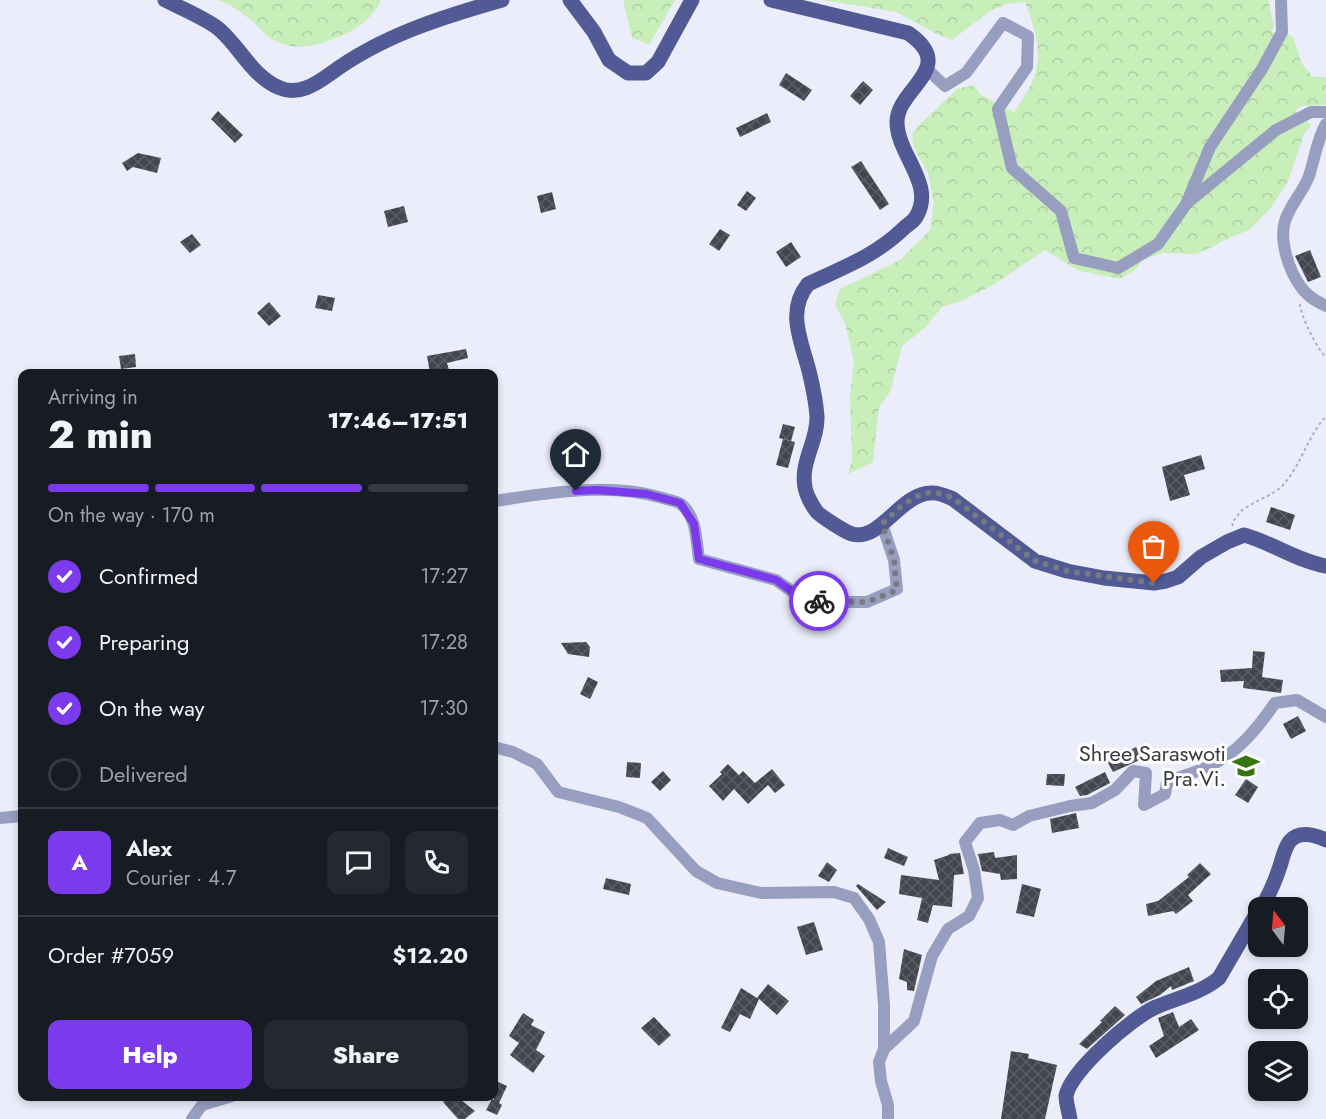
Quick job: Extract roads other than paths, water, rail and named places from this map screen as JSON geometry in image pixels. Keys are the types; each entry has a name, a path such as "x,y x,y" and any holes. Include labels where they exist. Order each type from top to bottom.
{"main road":[{"path":"165,0 220,29 257,74 281,89 297,90 312,86 340,66 396,35 502,0"},
{"path":"570,0 594,33 609,60 628,73 646,73 658,62 692,0"},
{"path":"771,0 908,33 919,40 927,54 928,63 922,79 902,106 897,122 898,135 922,189 923,200 915,220 890,242 869,256 808,284 802,291 795,317 817,415 816,433 804,469 805,489 818,512 853,534 872,531 901,506 921,494 932,492 942,494 953,498 1035,561 1078,573 1154,583 1178,577 1201,557 1244,535 1271,544 1307,562 1326,566"},
{"path":"1267,897 1290,841 1298,836 1321,835"},
{"path":"1070,1119 1066,1096 1075,1080 1100,1049 1128,1024 1154,1008 1210,985 1219,978 1248,929"}],"street":[{"path":"927,69 945,86 966,73 1003,22 1028,36 1027,67 998,109 1012,168 1061,211 1074,258 1118,268 1158,244 1186,203 1210,147 1262,69 1282,32 1281,0"},
{"path":"1186,203 1276,130 1311,112 1326,112"},
{"path":"1326,124 1316,145 1309,177 1284,224 1284,246 1289,264 1300,286 1312,298 1326,306"},
{"path":"498,500 555,492 597,490 647,494 680,503 694,524 699,559 776,580 797,595 823,602 867,602 897,590 894,560 882,524"},
{"path":"884,1049 914,1021 932,957 948,929 969,916 978,898 974,870 965,842 980,822 1000,820 1013,825 1029,816 1092,803 1115,790 1133,771 1146,773 1144,805 1165,794 1167,782 1208,767 1240,745 1256,732 1275,703 1297,700 1326,717"},
{"path":"498,748 513,752 537,764 558,792 619,807 646,818 696,871 717,883 761,893 834,892 854,898 869,919 879,942 884,1005 884,1049 879,1062 881,1081 888,1105 888,1119"},
{"path":"0,818 18,816"},
{"path":"192,1119 202,1105 215,1101"}],"place":[{"name":"Shree Saraswoti Pra.Vi.","path":"1246,766"}]}
